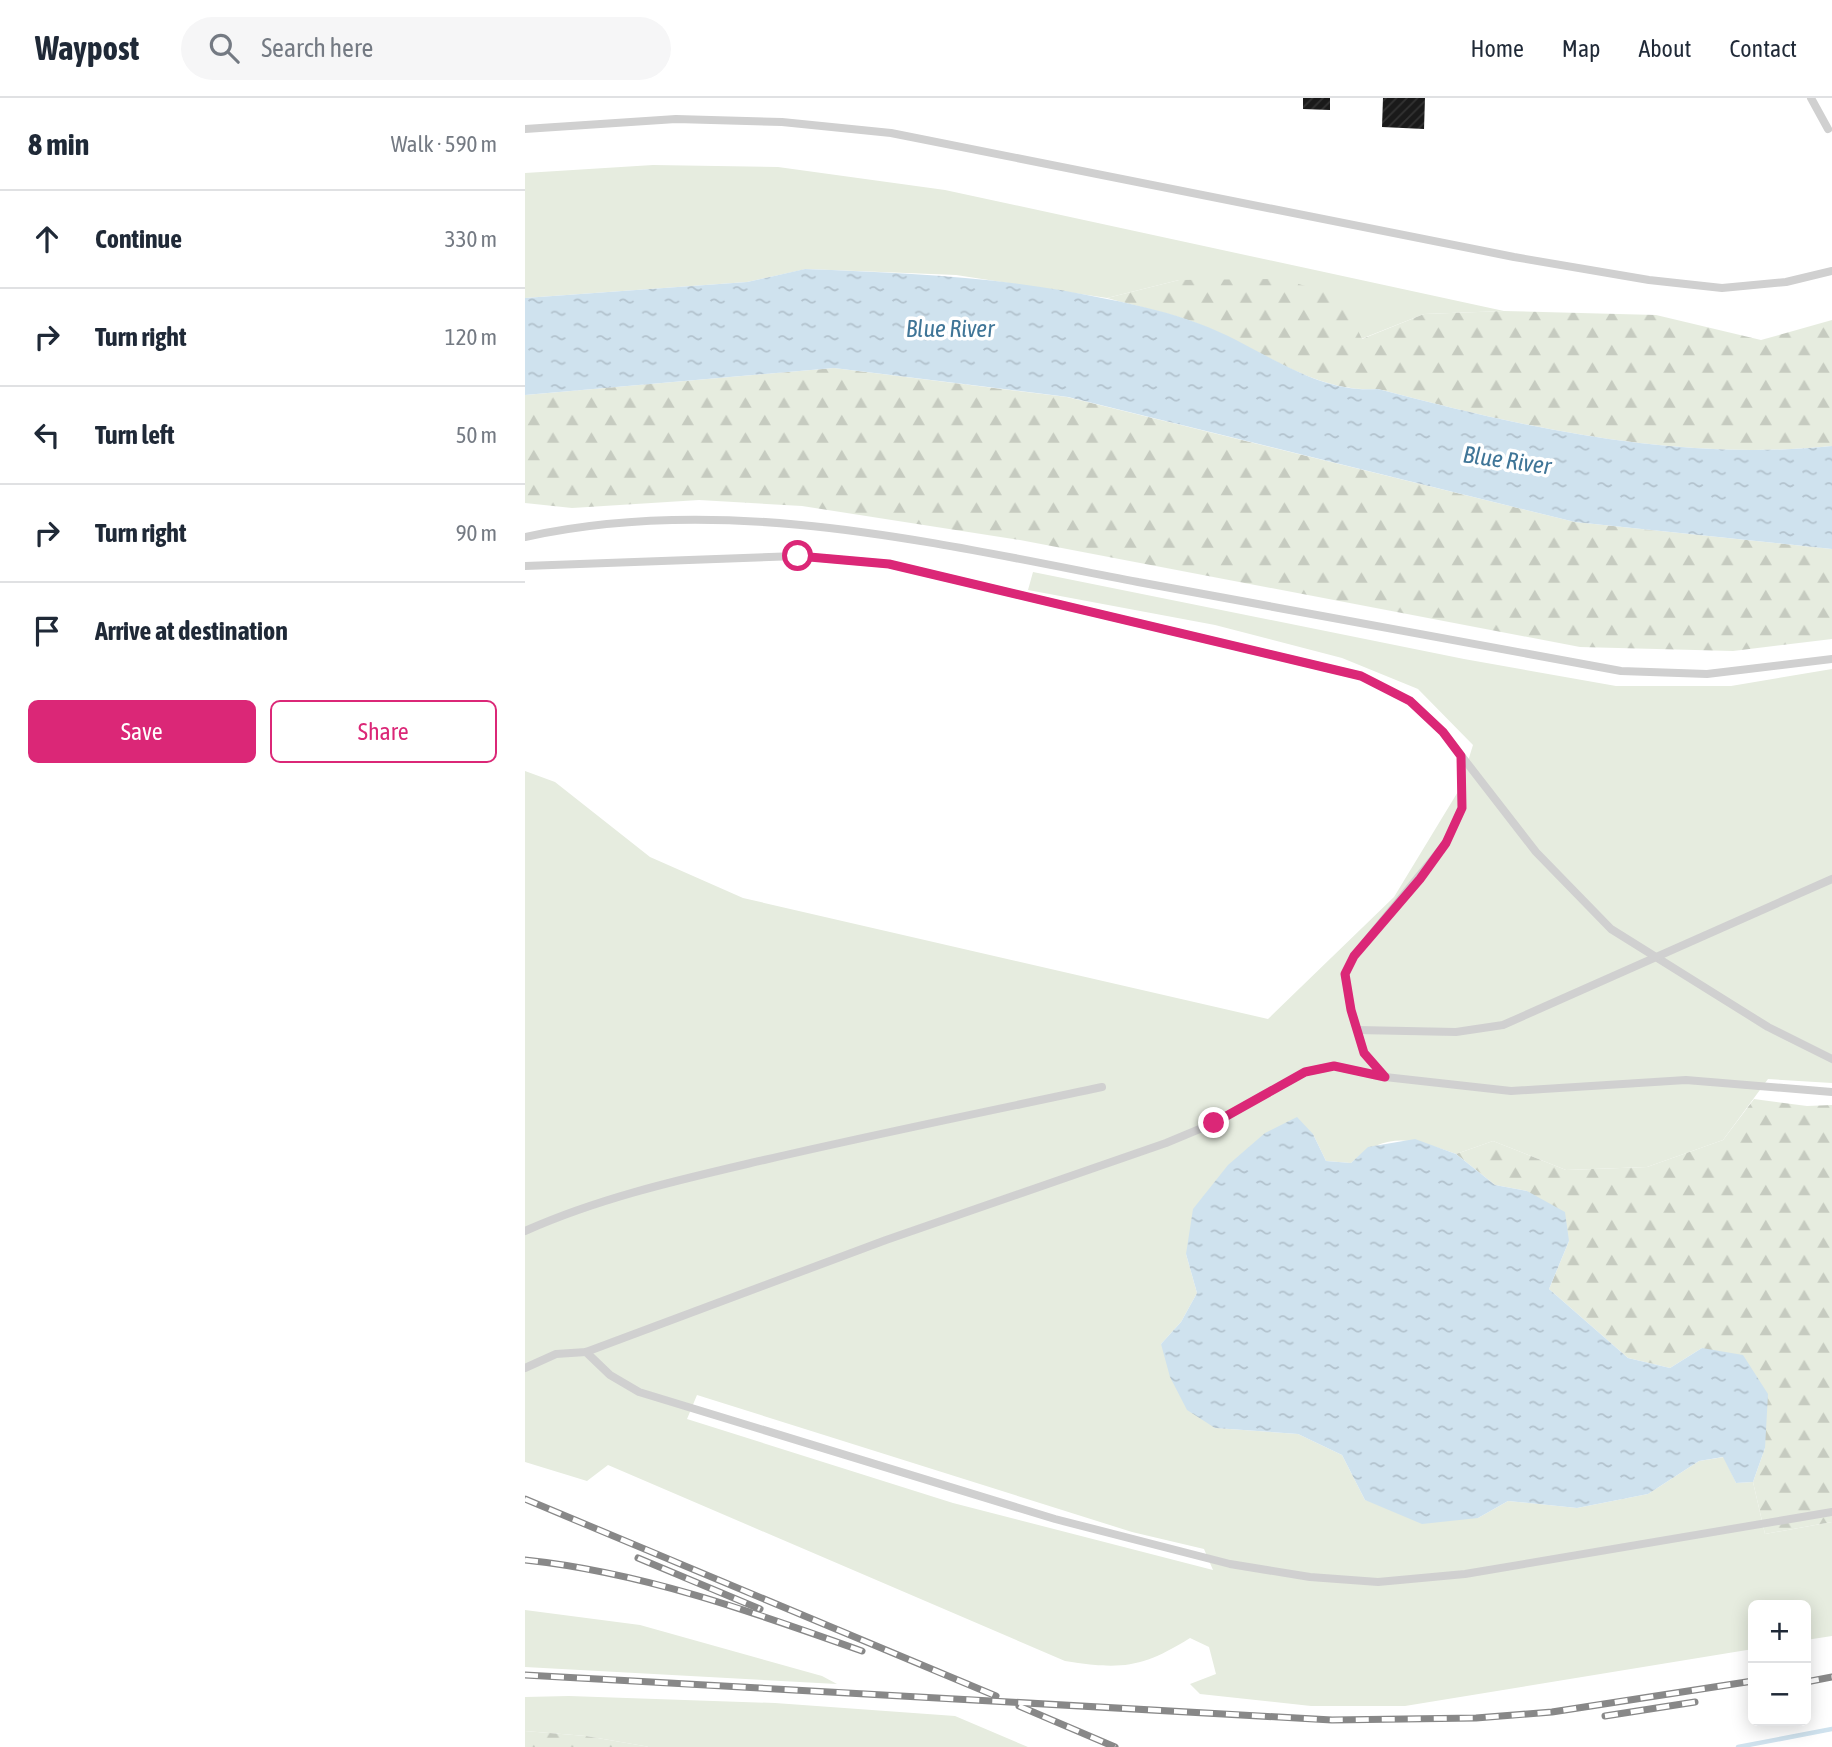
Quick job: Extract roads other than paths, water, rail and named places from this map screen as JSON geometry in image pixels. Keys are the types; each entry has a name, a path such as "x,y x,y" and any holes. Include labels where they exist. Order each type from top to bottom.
{"lane":[{"path":"1811,98 1828,130"},
{"path":"525,129 676,119 782,122 891,133 1514,257 1649,280 1722,288 1786,282 1832,271"},
{"path":"525,537 562,528 693,519 799,523 999,555 1621,671 1707,674 1832,659"},
{"path":"525,566 798,556 889,564 1361,676 1410,701 1443,732 1546,862 1611,929 1767,1027 1832,1059"},
{"path":"1385,1077 1364,1053 1345,974 1354,956 1446,843 1462,808 1461,756"},
{"path":"1357,1030 1455,1032 1503,1025 1832,878"},
{"path":"525,1367 556,1354 586,1352 886,1240 1166,1143 1214,1123 1305,1072 1334,1066 1385,1077 1511,1091 1686,1080 1832,1092"},
{"path":"525,1231 567,1212 679,1180 1102,1087"},
{"path":"586,1352 610,1375 639,1392 1055,1519 1230,1564 1310,1577 1378,1582 1465,1574 1832,1512"}],"water":[{"name":"Blue River","path":"805,269 919,274 995,281 1119,301 1200,324 1286,366 1331,384 1354,389 1378,389 1489,417 1602,438 1717,449 1774,450 1832,446 1832,549 1575,522 1068,397 834,368 525,395 525,298 747,282"},
{"path":"1297,1117 1313,1134 1326,1161 1351,1163 1368,1147 1415,1139 1456,1154 1495,1185 1527,1191 1565,1212 1569,1241 1549,1289 1628,1358 1670,1368 1702,1348 1743,1355 1768,1394 1765,1448 1753,1482 1736,1483 1723,1457 1699,1461 1648,1494 1577,1508 1508,1501 1478,1518 1422,1524 1365,1500 1342,1455 1298,1434 1215,1428 1187,1410 1170,1377 1161,1344 1181,1322 1197,1293 1186,1254 1193,1209 1228,1165 1265,1133"}],"waterway":[{"path":"1738,1747 1832,1729"}],"railway":[{"path":"525,1499 996,1696"},
{"path":"638,1558 760,1609"},
{"path":"525,1560 611,1574 696,1595 862,1651"},
{"path":"525,1675 1332,1720 1476,1718 1552,1712 1748,1682"},
{"path":"1811,1681 1832,1677"},
{"path":"1605,1716 1695,1702"},
{"path":"1019,1706 1115,1747"}]}
